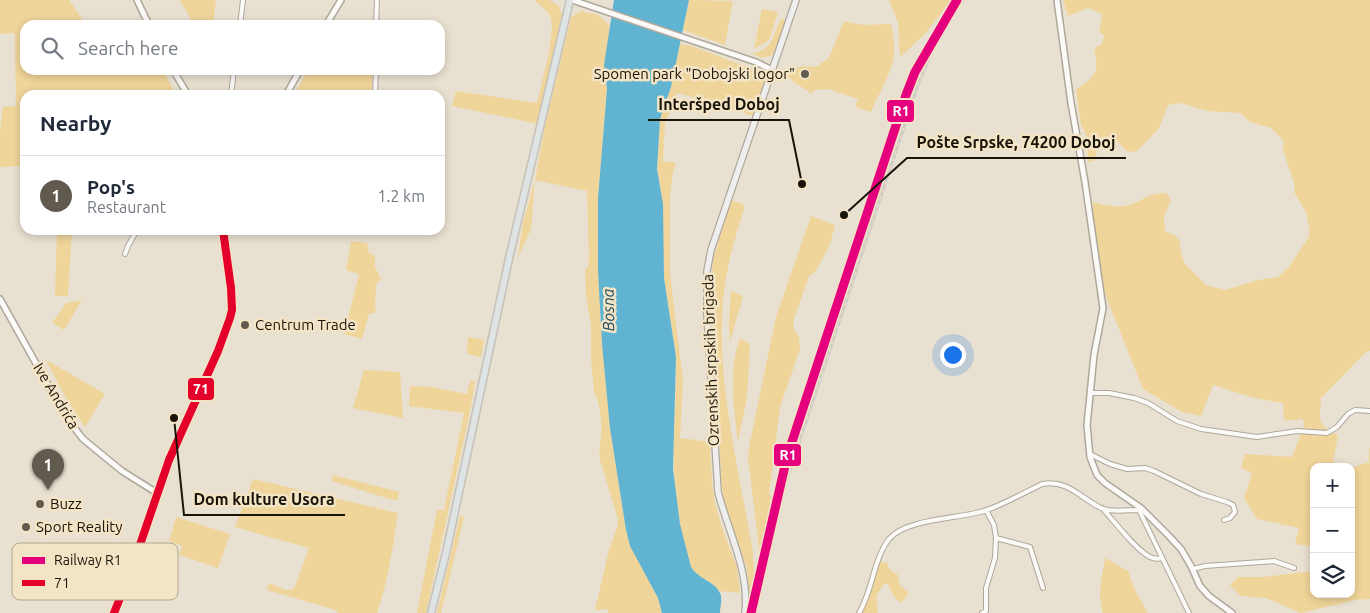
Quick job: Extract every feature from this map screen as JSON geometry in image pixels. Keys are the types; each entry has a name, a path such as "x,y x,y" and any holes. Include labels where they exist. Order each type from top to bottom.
{"main road":[{"path":"431,613 446,554 510,254 571,0"},
{"name":"Ozrenskih srpskih brigada","path":"746,612 744,577 718,492 706,314 707,271 711,250 796,0"}],"street":[{"path":"137,0 147,20"},
{"path":"241,20 243,0"},
{"path":"329,20 341,0"},
{"path":"376,20 377,0"},
{"path":"571,0 756,62 772,70"},
{"path":"1057,0 1103,308 1094,355 1087,425 1090,454 1097,475 1140,509 1181,549 1193,569 1200,586 1209,596 1232,613"},
{"path":"176,75 185,90"},
{"path":"232,90 233,75"},
{"path":"289,90 297,75"},
{"path":"375,90 376,75"},
{"path":"124,254 134,235"},
{"path":"140,543 169,460 218,351 230,318 232,298 224,235"},
{"name":"Ive Andrića","path":"0,299 62,410 83,439 122,471 157,493"},
{"path":"1090,393 1109,393 1134,398 1148,403 1177,422 1201,430 1258,436 1297,431 1327,433 1337,428 1348,414 1355,410 1370,411"},
{"path":"1090,454 1110,464 1127,469 1145,468 1202,494 1227,502 1232,505 1235,512 1230,518 1224,520"},
{"path":"859,613 865,604 879,558 890,538 899,531 914,525 986,510 1042,484 1051,482 1063,484 1102,508 1150,558 1162,558"},
{"path":"1102,508 1140,509"},
{"path":"1140,509 1189,613"},
{"path":"985,612 986,588 995,558 996,538 994,525 986,510"},
{"path":"996,538 1030,547 1043,588"},
{"path":"1193,569 1205,566 1274,561 1294,568"},
{"path":"114,613 119,600"}],"shaded area":[{"path":"0,0 69,0 83,20 20,20 20,75 166,75 173,90 20,90 20,166 0,167 0,130 3,107 16,106 15,33 0,34"},
{"path":"180,0 216,0 214,20 191,20"},
{"path":"534,0 549,0 558,5 562,14 539,124 452,106 456,91 537,103 548,58 552,23 547,11"},
{"path":"689,0 733,1 725,45 683,30"},
{"path":"889,0 951,0 924,35 900,57 898,23"},
{"path":"1063,0 1370,0 1370,351 1367,351 1321,398 1321,421 1326,428 1338,435 1333,462 1336,463 1310,463 1310,546 1295,544 1299,528 1257,519 1244,498 1252,473 1241,468 1245,454 1292,457 1304,426 1303,419 1284,421 1283,403 1254,398 1213,385 1201,416 1182,412 1143,389 1105,294 1093,215 1093,202 1125,206 1148,196 1166,193 1171,200 1164,217 1165,232 1173,234 1179,240 1185,264 1206,285 1225,290 1258,280 1278,277 1288,268 1309,237 1306,212 1295,194 1294,183 1283,150 1284,141 1271,128 1250,122 1240,113 1208,111 1180,103 1168,105 1159,128 1138,150 1133,152 1126,151 1118,142 1107,136 1101,139 1094,161 1088,162 1086,134 1081,125 1076,89 1087,82 1096,70 1097,65 1094,52 1097,46 1102,44 1104,35 1099,32 1102,14 1088,8 1068,16"},
{"path":"762,9 778,12 769,40 754,49"},
{"path":"581,11 598,15 609,25 609,43 604,65 607,89 598,198 600,314 610,428 630,546 658,598 662,613 608,613 608,609 595,610 618,519 600,460 601,420 594,392 591,325 586,296 585,269 588,268 589,257 587,191 535,180 545,126 571,17"},
{"path":"781,19 785,21 774,53 770,56 759,58 759,56 752,54 763,50 770,44"},
{"path":"844,21 863,25 891,24 894,38 893,60 887,79 871,112 855,107 858,99 828,89 815,90 811,93 784,73 803,66 816,67 829,58"},
{"path":"680,44 691,46 761,72 764,81 753,116 677,93 665,124 663,161 676,163 670,196 670,274 683,380 680,438 710,442 715,503 722,528 737,567 740,593 719,591 712,583 695,574 691,568 680,524 675,490 673,449 676,357 664,278 660,183 657,169 660,119 671,87"},
{"path":"305,75 372,75 372,90 297,90"},
{"path":"535,180 531,229 518,257 523,223"},
{"path":"731,200 745,205 726,278 722,311 722,346 724,381 734,451 753,553 754,572 750,598 747,568 724,502 721,480 712,308 714,256"},
{"path":"811,216 835,225 830,244 816,271 809,276 794,319 793,328 799,337 800,349 780,407 769,495 771,496 761,564 748,457 750,442 776,317"},
{"path":"57,235 72,235 68,296 55,296"},
{"path":"351,241 367,243 369,253 375,256 375,267 381,279 376,284 375,308 377,312 369,314 362,339 344,334 359,274 346,270"},
{"path":"731,291 743,296 730,342 729,322"},
{"path":"82,300 64,330 52,323 66,303"},
{"path":"468,337 484,340 481,357 467,354"},
{"path":"740,338 750,344 747,398 738,442 733,376 736,351"},
{"path":"46,360 105,394 85,427 67,400"},
{"path":"364,370 400,372 403,418 353,408"},
{"path":"470,381 475,381 471,407 426,613 417,613 437,510 444,510 464,413 409,406 410,386 431,387 467,394"},
{"path":"1370,448 1370,599 1355,600 1301,613 1266,598 1241,596 1230,585 1238,577 1264,577 1310,571 1310,598 1355,598 1355,467 1369,462"},
{"path":"333,475 399,492 398,500 332,481"},
{"path":"253,479 398,513 387,576 377,613 337,613 338,611 329,608 267,590 269,583 286,590 294,589 309,548 235,527"},
{"path":"460,516 464,517 441,613 437,613"},
{"path":"176,517 230,534 218,568 179,555 182,546 169,541"},
{"path":"1105,558 1128,571 1134,588 1148,613 1103,613 1100,593"},
{"path":"875,560 887,563 890,570 898,575 900,585 909,593 901,603 893,595 888,584 884,584 876,596 878,613 858,613 863,602"}],"water":[{"name":"Bosna","path":"614,0 689,0 671,87 660,119 657,169 663,204 664,278 676,357 673,469 680,524 691,567 719,591 721,596 720,613 662,613 658,598 630,546 626,530 610,428 602,344 598,271 598,198 607,89 604,65"}],"railway":[{"path":"755,613 779,503 918,85 932,51 962,0"},
{"path":"782,473 883,167"}],"rail line":[{"name":"R1","path":"751,613 787,457 906,95 915,72 957,0"}],"transit line":[{"name":"71","path":"141,543 169,460 218,351 230,318 232,310 231,288 224,235"},
{"name":"71","path":"114,613 119,600"}],"place":[{"name":"Spomen park \"Dobojski logor\"","path":"805,74"},
{"name":"Interšped Doboj","path":"802,184"},
{"name":"Pošte Srpske, 74200 Doboj","path":"844,215"},
{"name":"Centrum Trade","path":"245,325"},
{"name":"Dom kulture Usora","path":"174,418"},
{"name":"Pop's","path":"48,490"},
{"name":"Buzz","path":"40,504"},
{"name":"Sport Reality","path":"26,527"}]}
